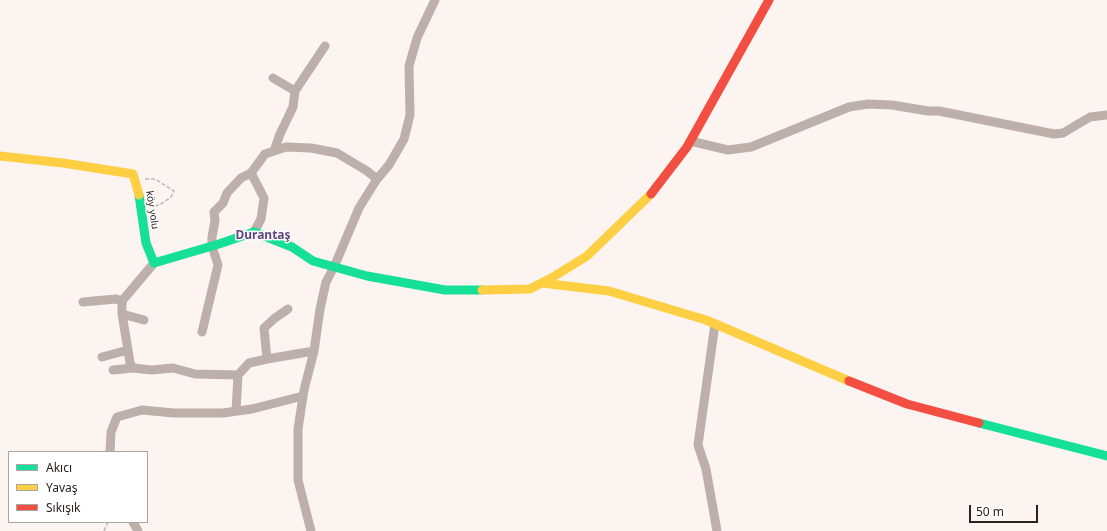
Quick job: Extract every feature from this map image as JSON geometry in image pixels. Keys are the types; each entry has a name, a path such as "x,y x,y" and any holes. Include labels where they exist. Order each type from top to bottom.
{"street":[{"path":"311,531 298,480 298,429 303,396 314,351 320,309 326,282 359,208 377,179 389,165 404,139 410,115 409,66 416,38 435,0"},
{"path":"133,368 130,364 122,314 122,301 154,263 254,232 292,247 313,261 367,276 446,290 530,289 542,283 587,256 651,194 690,141 769,0"},
{"path":"274,151 280,134 293,107 295,91 325,46"},
{"path":"273,78 295,91"},
{"path":"690,141 728,150 752,147 849,107 868,104 892,105 928,111 940,111 1054,134 1063,133 1090,116 1107,115"},
{"path":"202,332 218,265 212,246 215,221 214,212 241,178 251,173 265,154 286,147 311,148 337,152 377,179"},
{"name":"köy yolu","path":"0,156 63,163 133,174 142,211 146,243 154,263"},
{"path":"251,173 264,198 260,220 254,232"},
{"path":"542,283 610,291 715,324 858,385 907,404 1107,456"},
{"path":"83,302 116,299 122,301"},
{"path":"267,359 264,328 288,309"},
{"path":"122,314 144,320"},
{"path":"715,324 698,446 706,469 717,531"},
{"path":"102,357 128,350"},
{"path":"236,411 238,375 249,363 314,351"},
{"path":"113,370 133,368 152,370 173,368 195,374 238,375"},
{"path":"110,451 111,432 118,417 142,410 174,413 223,413 272,404 303,396"}],"path":[{"path":"135,179 155,179 174,191 171,197 161,204 142,211"}],"traffic: fast":[{"path":"139,195 146,243 154,263 254,232 292,247 313,261 367,276 445,290 482,290"},
{"path":"979,423 1107,456"}],"traffic: slow":[{"path":"0,156 63,163 133,174 139,195"},
{"path":"482,290 530,289 553,277 587,256 651,194"},
{"path":"542,283 609,291 706,320 849,381"}],"traffic: jam":[{"path":"651,194 687,147 769,0"},
{"path":"849,381 907,404 979,423"}],"district":[{"name":"Durantaş","path":"263,236"}]}
